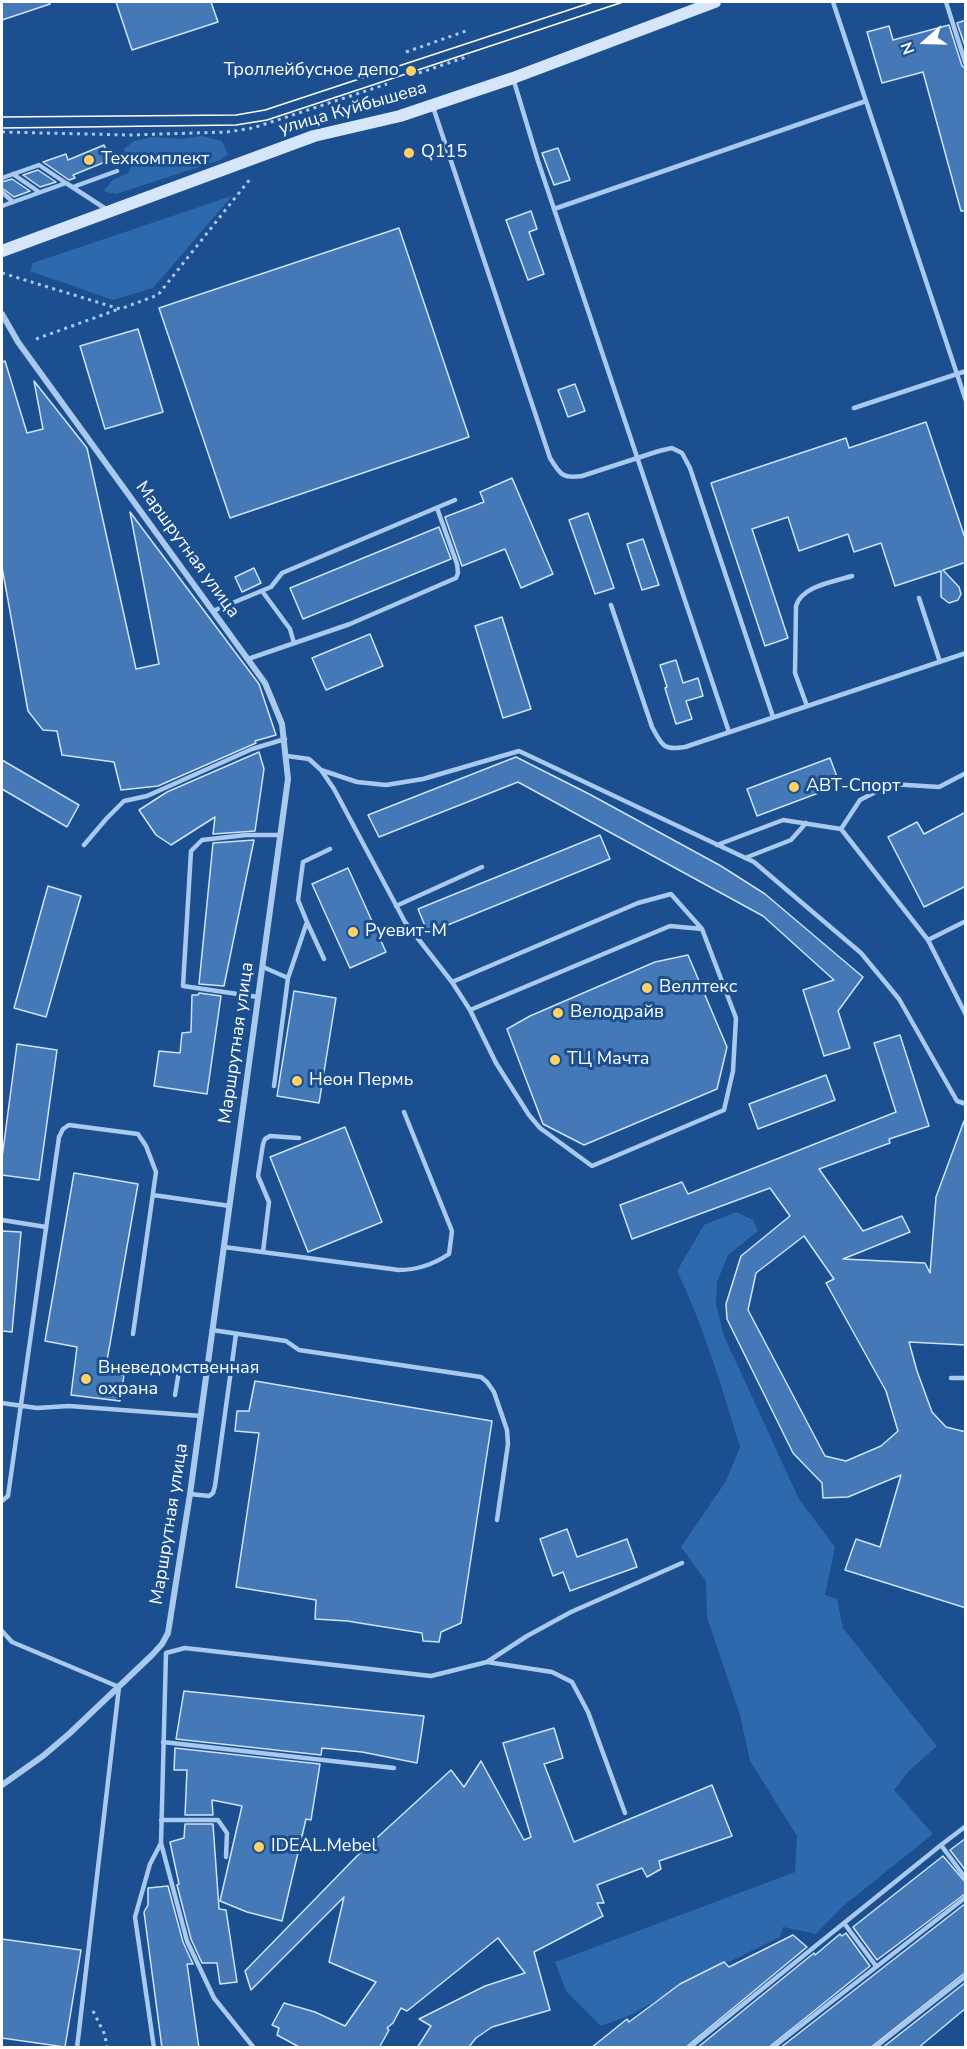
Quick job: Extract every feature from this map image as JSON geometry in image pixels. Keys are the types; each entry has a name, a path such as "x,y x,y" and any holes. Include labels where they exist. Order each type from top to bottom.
{"main road":[{"name":"улица Куйбышева","path":"2,251 314,136 400,116 513,78 716,2"}],"street":[{"name":"Маршрутная улица","path":"2,314 18,342 265,683 282,724 288,779 170,1626 166,1639 160,1647 119,1687 43,1756 2,1785"}],"lane":[{"path":"833,2 966,401"},
{"path":"946,2 966,65"},
{"path":"513,78 554,209 729,732"},
{"path":"554,209 866,101"},
{"path":"432,105 550,458 560,473 569,478 672,448 682,453 690,468 773,717"},
{"path":"2,178 39,165 109,211"},
{"path":"73,187 117,171"},
{"path":"13,174 39,192"},
{"path":"2,206 66,183"},
{"path":"2,192 13,202"},
{"path":"854,408 966,371"},
{"path":"213,611 271,587 282,573 455,500"},
{"path":"248,659 350,624 456,578 457,564 437,508"},
{"path":"807,706 795,673 796,606 799,599 811,590 852,576"},
{"path":"262,591 290,629 294,643"},
{"path":"919,598 940,662"},
{"path":"611,605 652,727 662,745 671,749 966,653"},
{"path":"84,845 106,818 124,801 147,796 252,749 285,740"},
{"path":"321,770 371,785 396,785 423,780 519,752 754,862 861,953 899,999 957,1101 966,1104"},
{"path":"287,756 309,759 321,770 334,789 405,922 452,982 470,1010 496,1063 529,1115 540,1128 592,1166 724,1110 733,1071 736,1018 702,929 671,894 638,903 452,982"},
{"path":"841,829 860,800 891,784 939,787 966,773"},
{"path":"717,845 783,820 841,829 928,940 966,1015"},
{"path":"745,858 791,840 806,823"},
{"path":"258,997 183,986 191,850 202,840 246,835 281,835"},
{"path":"324,960 298,900 303,862 330,849"},
{"path":"396,906 482,867"},
{"path":"928,940 966,921"},
{"path":"274,1086 288,978 307,922"},
{"path":"470,1010 670,926 702,929"},
{"path":"262,967 288,978"},
{"path":"224,1247 410,1270 432,1263 449,1254 452,1231 405,1112"},
{"path":"2,1501 8,1496 59,1137 63,1129 69,1125 138,1134 146,1146 156,1172 133,1334"},
{"path":"263,1252 269,1202 258,1176 262,1144 270,1136 299,1138"},
{"path":"153,1195 230,1206"},
{"path":"2,1220 46,1227"},
{"path":"212,1330 286,1341 299,1350 481,1377 494,1392 507,1430 508,1444 498,1520"},
{"path":"190,1494 209,1496 213,1493 236,1334"},
{"path":"175,1395 180,1365 207,1369"},
{"path":"951,1378 966,1378"},
{"path":"2,1403 36,1408 69,1406 201,1416"},
{"path":"166,1653 184,1648 430,1676 487,1662 527,1636 571,1612 682,1563"},
{"path":"2,1632 12,1642 119,1687 77,2048"},
{"path":"160,1647 166,1653 161,1843 187,1941 214,1998 254,2048"},
{"path":"487,1662 552,1672 572,1682 588,1712 625,1813"},
{"path":"163,1742 394,1768"},
{"path":"161,1821 218,1820 227,1833 226,1857"},
{"path":"689,2048 966,1826"},
{"path":"154,2048 135,1917 150,1864 161,1843"},
{"path":"941,1845 966,1879"},
{"path":"772,2048 966,1897"},
{"path":"844,1923 876,1966"},
{"path":"874,2048 966,1976"}],"path":[{"path":"406,52 466,32"},
{"path":"419,73 469,56"},
{"path":"2,132 129,135 228,132 253,128 387,84"},
{"path":"36,339 158,296 250,179"},
{"path":"2,273 120,309"},
{"path":"84,1993 105,2035 107,2048"}],"shaded area":[{"path":"202,136 222,141 228,154 220,160 116,194 103,191 113,180 128,173 131,167 124,149 134,141 153,137 181,139"},
{"path":"232,196 153,288 113,300 30,271 33,263"},
{"path":"736,1212 753,1220 758,1231 728,1255 717,1282 716,1304 724,1336 799,1499 835,1547 825,1595 837,1599 843,1628 937,1746 909,1771 894,1790 933,1834 842,1907 816,1934 783,1927 780,1937 684,1984 633,2014 601,2026 566,1991 555,1962 795,1872 797,1836 750,1761 740,1715 707,1617 706,1581 681,1547 726,1481 740,1447 704,1336 677,1271 704,1225"}],"building":[{"path":"2,2 49,2 50,4 2,20"},
{"path":"116,2 211,2 218,22 132,50"},
{"path":"966,20 966,49 957,23"},
{"path":"949,25 962,66 966,69 966,211 961,211 923,72 882,83 867,32 889,26 893,40"},
{"name":"Техкомплект","path":"104,145 110,160 73,175 75,178 69,180 43,162 66,154 68,160"},
{"path":"558,148 570,180 554,185 542,153"},
{"path":"38,170 56,182 40,187 23,175"},
{"path":"12,179 30,191 14,197 2,188 2,182"},
{"path":"531,211 537,229 529,232 544,274 528,280 506,220"},
{"path":"399,228 469,437 230,518 159,308"},
{"path":"138,329 163,412 105,429 80,346"},
{"path":"5,361 27,433 43,429 34,381 87,448 136,669 159,664 130,512 259,684 276,735 255,741 256,743 158,786 121,790 114,762 62,755 57,731 43,730 28,711 2,567 2,362"},
{"path":"575,384 585,411 568,417 558,390"},
{"path":"926,422 966,541 966,562 943,570 959,587 961,594 958,600 949,603 941,597 941,571 895,586 881,543 854,552 848,534 799,551 788,517 752,529 788,638 765,646 711,483 846,438 849,448"},
{"path":"512,478 553,574 521,588 505,549 462,566 445,517 484,502 480,492"},
{"path":"588,513 614,588 595,594 569,520"},
{"path":"439,527 451,559 303,619 290,588"},
{"path":"643,539 659,585 642,590 627,544"},
{"path":"254,568 261,583 242,592 235,577"},
{"path":"502,617 531,709 503,718 475,626"},
{"path":"370,634 383,666 326,690 312,658"},
{"path":"676,660 683,683 698,678 703,696 686,701 692,719 676,724 660,665"},
{"path":"259,752 264,769 255,831 213,834 215,817 171,845 156,835 139,810 167,792"},
{"path":"516,757 721,866 765,894 863,977 838,1011 850,1048 824,1056 803,990 834,980 763,916 518,782 379,837 368,815"},
{"name":"АВТ-Спорт","path":"830,758 840,785 757,816 747,789"},
{"path":"2,760 79,805 67,827 2,789"},
{"path":"966,812 966,886 924,907 888,837 917,822 924,834"},
{"path":"600,835 610,859 428,933 418,909"},
{"path":"254,840 224,986 199,984 213,843"},
{"path":"348,868 386,952 350,968 312,884"},
{"path":"48,886 81,896 46,1017 14,1008"},
{"path":"688,955 727,1047 717,1089 584,1145 543,1124 507,1029 530,1016 655,962"},
{"path":"294,991 336,998 319,1103 277,1096"},
{"path":"199,993 221,996 207,1094 154,1086 159,1051 180,1053 182,1033 191,1032 192,995"},
{"path":"900,1035 929,1126 889,1139 890,1143 819,1169 863,1231 902,1216 910,1232 843,1259 925,1263 930,1273 936,1197 964,1121 966,1121 966,1345 909,1342 932,1412 946,1427 966,1432 966,1608 845,1570 856,1539 880,1547 901,1475 848,1497 823,1498 822,1483 793,1453 727,1319 726,1304 741,1256 790,1216 770,1188 632,1239 620,1205 682,1182 688,1194 896,1112 874,1043","holes":["804,1236 834,1279 826,1283 886,1391 898,1431 881,1446 846,1461 825,1456 748,1310 756,1273"]},
{"path":"17,1044 57,1050 39,1180 2,1175 2,1158"},
{"path":"826,1075 835,1100 758,1129 749,1104"},
{"path":"345,1127 382,1222 308,1252 270,1157"},
{"path":"74,1173 138,1184 105,1372 124,1375 120,1401 71,1395 77,1347 45,1341"},
{"path":"2,1231 21,1232 12,1332 2,1331"},
{"path":"255,1381 492,1421 461,1623 441,1632 439,1642 423,1641 422,1633 347,1621 315,1619 316,1600 236,1587 259,1433 235,1431 237,1411 249,1411"},
{"path":"567,1529 577,1557 627,1539 637,1567 570,1591 563,1572 553,1576 540,1539"},
{"path":"184,1691 424,1716 417,1763 362,1752 322,1748 321,1755 176,1739"},
{"path":"554,1728 563,1758 544,1764 574,1842 712,1785 732,1836 659,1861 661,1869 647,1877 642,1868 597,1885 604,1903 597,1903 603,1916 534,1952 550,2010 492,2027 476,2038 468,2048 417,2048 431,2026 419,2019 485,1986 525,1973 498,1938 407,2011 401,2008 393,2023 387,2028 389,2030 379,2048 301,2048 277,2035 279,2028 272,2025 284,2003 315,2012 345,2026 376,1982 329,1962 344,1897 251,1990 245,1971 357,1856 451,1770 464,1787 481,1761 524,1840 531,1837 503,1743"},
{"path":"175,1748 320,1764 311,1820 306,1819 282,1921 247,1912 220,1901 242,1806 212,1800 213,1815 185,1815 187,1770 174,1770"},
{"path":"185,1824 213,1824 219,1909 226,1910 237,1982 220,1984 217,1963 202,1963 191,1939 177,1885 179,1884 170,1842 184,1838"},
{"path":"966,1838 966,1871 950,1850"},
{"path":"943,1856 966,1883 966,1893 877,1960 853,1927"},
{"path":"168,1886 183,1942 193,1964 187,1964 199,2048 162,2048 144,1912 148,1905 148,1888"},
{"path":"966,1903 966,1972 870,2048 780,2048"},
{"path":"846,1933 870,1966 768,2048 697,2048 814,1953 815,1955 840,1934 842,1936"},
{"path":"793,1935 807,1947 685,2048 591,2048 627,2019 629,2022 680,1984 724,1962 729,1967"},
{"path":"2,1939 81,1950 65,2047 2,2038"},
{"path":"966,1982 966,2008 918,2048 882,2048"}],"tram line":[{"path":"2,117 236,115 265,110 593,2"},
{"path":"2,128 236,125 267,120 623,2"}],"place":[{"name":"Троллейбусное депо","path":"411,71"},
{"name":"Q115","path":"409,153"},
{"name":"Техкомплект","path":"89,160"},
{"name":"АВТ-Спорт","path":"794,787"},
{"name":"Руевит-М","path":"353,932"},
{"name":"Веллтекс","path":"647,988"},
{"name":"Велодрайв","path":"558,1013"},
{"name":"ТЦ Мачта","path":"555,1060"},
{"name":"Неон Пермь","path":"297,1081"},
{"name":"Вневедомственная охрана","path":"86,1379"},
{"name":"IDEAL.Mebel","path":"259,1847"}]}
